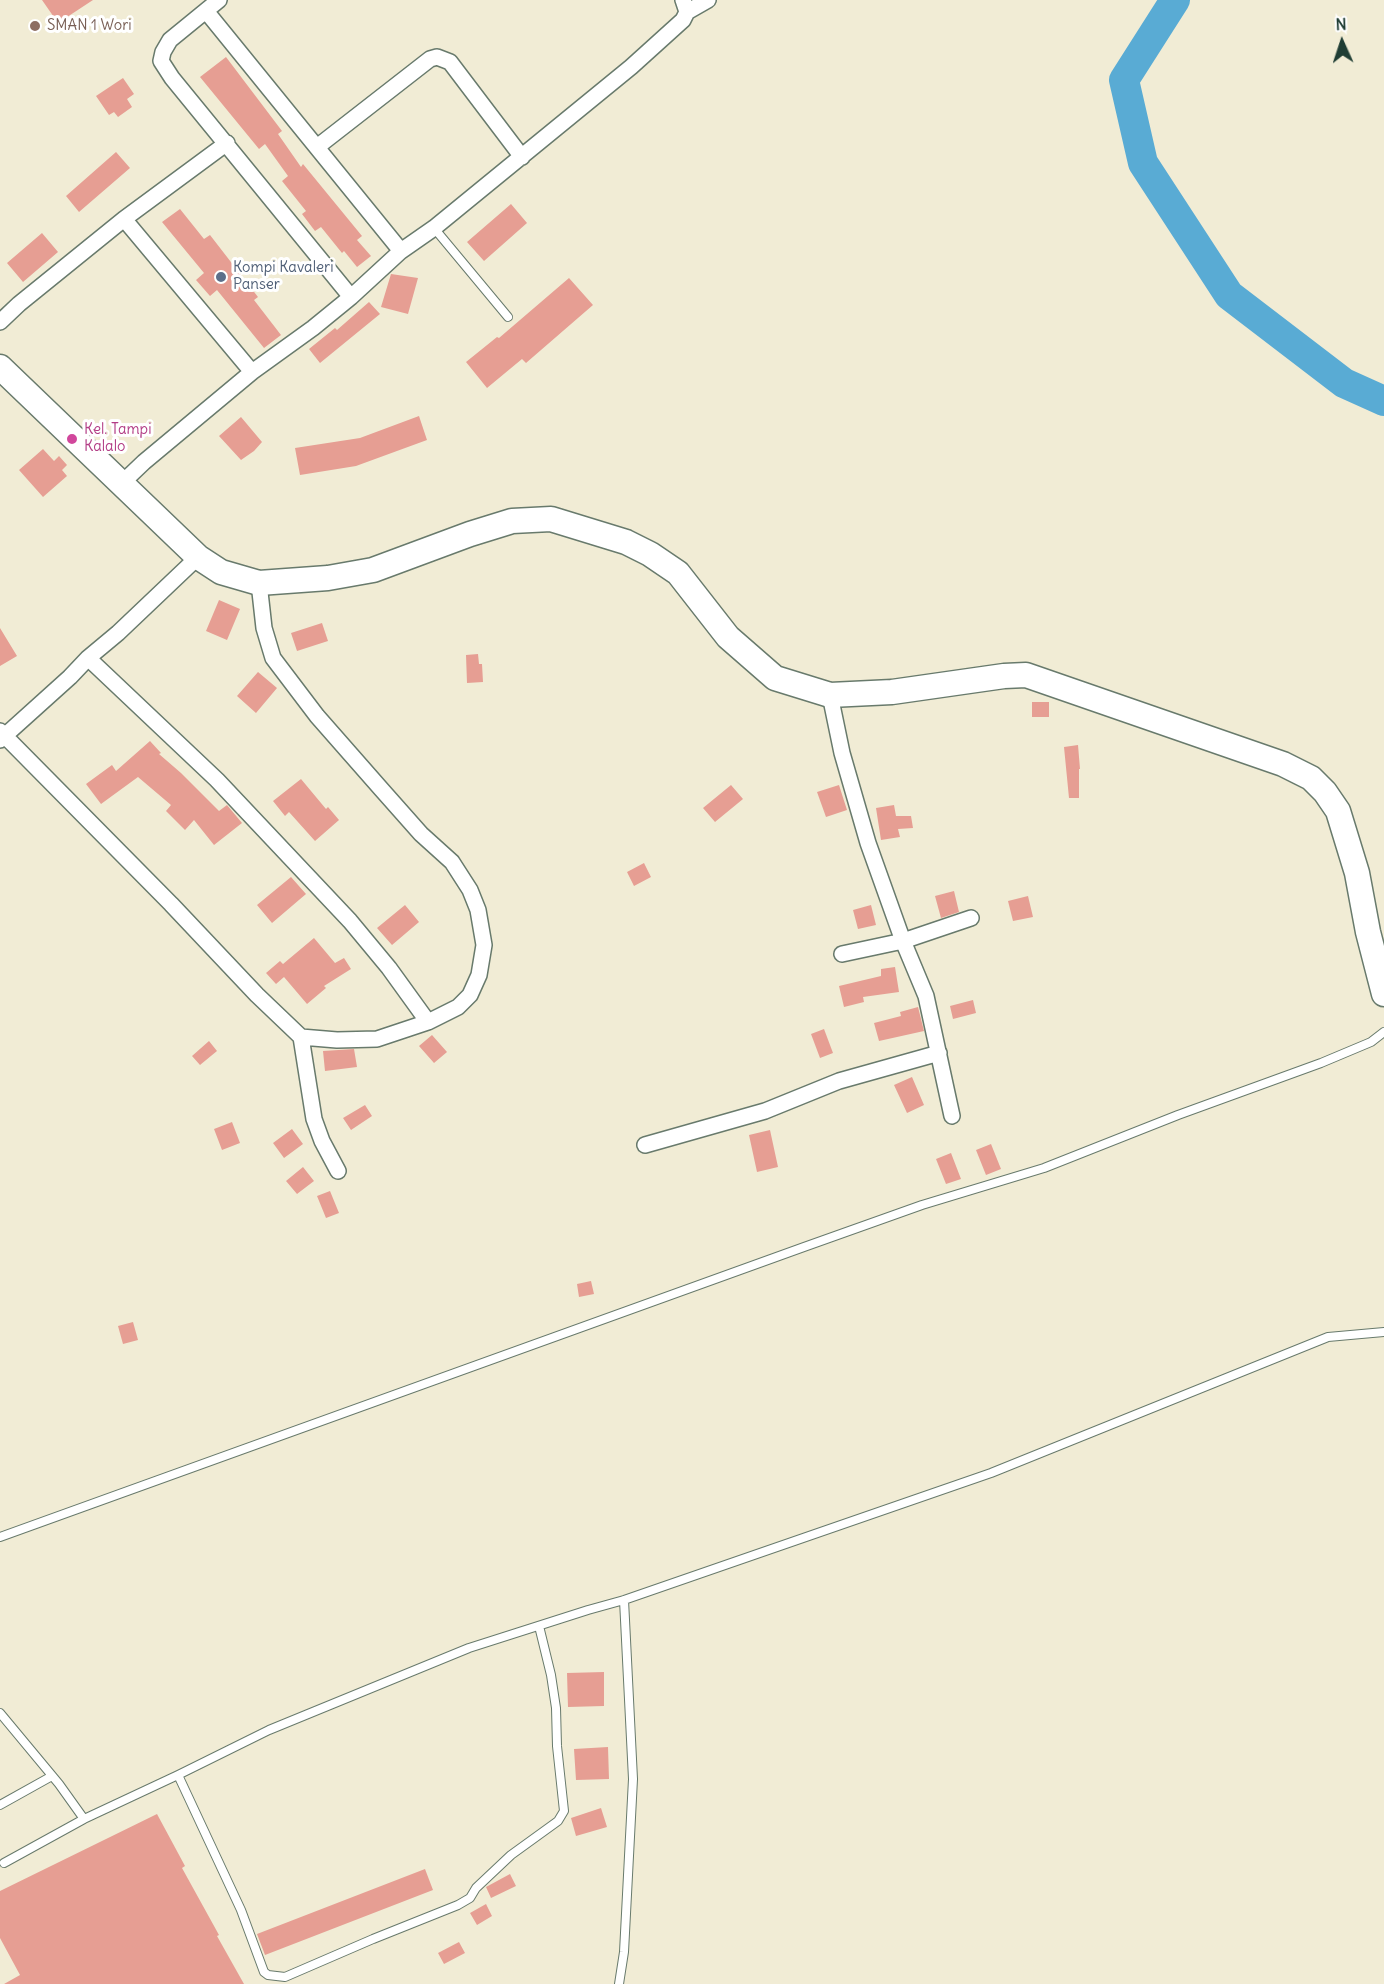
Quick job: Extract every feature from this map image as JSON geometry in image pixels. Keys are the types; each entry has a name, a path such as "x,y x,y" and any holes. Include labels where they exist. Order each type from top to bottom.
{"highway":[{"path":"0,367 198,557 221,572 259,583 328,578 373,570 512,521 551,519 626,542 650,554 678,573 728,637 776,678 830,695 892,692 1026,675 1282,764 1311,778 1325,792 1338,811 1357,873 1368,932 1384,994"}],"street":[{"path":"219,0 170,40 161,61 172,78 351,297"},
{"path":"122,483 252,372 351,297 401,251 434,228 632,67 683,20 685,6 708,0"},
{"path":"206,11 401,251"},
{"path":"317,147 430,59 436,57 450,62 522,157"},
{"path":"0,322 124,219 227,143"},
{"path":"124,219 252,372"},
{"path":"198,557 70,677 1,736 171,904 257,995 301,1037 314,1119 322,1141 338,1171"},
{"path":"259,583 264,628 273,658 317,716 422,834 452,862 470,890 478,910 484,945 479,975 470,995 458,1007 428,1022 377,1039 337,1040 301,1037"},
{"path":"88,658 217,780 350,921 389,968 428,1022"},
{"path":"830,695 857,809 882,888 926,996 952,1116"},
{"path":"842,954 903,940 971,918"},
{"path":"645,1145 765,1111 839,1081 939,1053"}],"lane":[{"path":"434,228 508,317"},
{"path":"0,1537 922,1205 1044,1168 1178,1115 1322,1063 1371,1042 1384,1032"},
{"path":"4,1863 84,1819 269,1730 321,1707 428,1667 469,1648 624,1600 991,1473 1328,1337 1384,1332"},
{"path":"619,1984 624,1952 633,1779 624,1600"},
{"path":"178,1775 241,1910 264,1972 268,1976 285,1977 458,1905 470,1898 476,1888 511,1855 558,1821 564,1811 557,1746 556,1708 540,1626"},
{"path":"0,1713 84,1819"},
{"path":"0,1805 52,1776"}],"building":[{"path":"42,0 93,0 58,23"},
{"path":"226,57 282,131 278,134 301,167 303,164 362,236 357,240 371,256 357,267 321,227 315,231 302,214 306,211 282,181 288,176 265,144 259,149 200,77"},
{"path":"123,78 134,94 127,99 132,107 118,117 114,112 109,115 96,96"},
{"path":"116,152 130,168 79,212 66,196"},
{"path":"511,204 527,223 484,261 467,242"},
{"path":"180,209 204,239 210,235 258,297 254,300 281,335 264,348 217,290 210,296 196,280 204,273 162,222"},
{"path":"42,233 58,252 23,282 7,263"},
{"path":"391,274 418,278 408,314 381,307"},
{"path":"569,278 593,305 526,363 522,359 487,388 466,362 497,337 499,338"},
{"path":"369,302 380,314 320,363 309,349 335,328 337,330"},
{"path":"419,416 427,440 356,466 300,475 295,448 360,438"},
{"path":"241,417 262,442 241,460 219,436"},
{"path":"43,449 54,461 59,456 67,465 62,470 67,476 43,497 19,470"},
{"path":"219,600 240,609 227,640 206,631"},
{"path":"322,623 328,641 297,651 291,633"},
{"path":"0,628 17,656 0,666"},
{"path":"478,654 479,664 482,664 483,682 467,683 466,655"},
{"path":"258,672 277,688 256,713 237,696"},
{"path":"1032,702 1049,702 1049,717 1032,717"},
{"path":"150,741 161,753 159,754 219,811 227,805 242,823 214,845 194,820 185,830 166,811 171,805 138,777 101,804 86,784 112,765 116,771"},
{"path":"1078,745 1079,798 1069,798 1064,747"},
{"path":"301,779 326,809 328,807 339,820 315,841 289,812 285,816 273,801"},
{"path":"731,785 743,799 715,822 703,808"},
{"path":"839,785 847,810 826,817 817,792"},
{"path":"894,805 896,816 911,816 913,828 898,829 900,837 881,840 876,808"},
{"path":"644,863 651,877 634,886 627,872"},
{"path":"291,877 306,894 272,923 257,905"},
{"path":"954,891 959,912 941,918 935,896"},
{"path":"1028,896 1033,917 1013,921 1008,901"},
{"path":"405,905 419,922 392,945 377,928"},
{"path":"871,905 876,925 858,929 853,910"},
{"path":"314,938 335,963 344,958 351,969 324,986 326,988 307,1004 284,977 276,984 266,973 280,961 283,964"},
{"path":"895,967 899,992 863,997 864,1002 844,1007 839,986 881,976 881,969"},
{"path":"973,1000 976,1013 953,1019 950,1006"},
{"path":"918,1007 924,1031 879,1041 874,1023 901,1016 900,1012"},
{"path":"824,1029 833,1053 820,1058 811,1034"},
{"path":"432,1035 447,1052 434,1063 419,1046"},
{"path":"209,1041 217,1051 200,1065 192,1056"},
{"path":"354,1049 357,1067 325,1071 323,1051"},
{"path":"912,1077 924,1105 907,1113 894,1085"},
{"path":"365,1105 372,1116 351,1130 343,1118"},
{"path":"232,1122 240,1143 222,1150 214,1129"},
{"path":"292,1129 303,1144 284,1158 273,1143"},
{"path":"770,1130 778,1167 757,1172 749,1135"},
{"path":"991,1144 1001,1169 986,1175 976,1150"},
{"path":"951,1153 961,1179 946,1184 936,1159"},
{"path":"303,1167 314,1181 297,1194 286,1181"},
{"path":"330,1191 339,1213 326,1218 317,1196"},
{"path":"591,1281 594,1294 579,1297 577,1284"},
{"path":"133,1322 138,1340 123,1344 118,1326"},
{"path":"604,1672 604,1706 568,1707 567,1673"},
{"path":"608,1747 609,1779 576,1780 574,1749"},
{"path":"601,1808 607,1827 576,1836 571,1818"},
{"path":"157,1814 185,1866 182,1868 244,1984 4,1984 20,1975 0,1938 0,1891"},
{"path":"425,1869 433,1890 265,1955 257,1934"},
{"path":"510,1874 516,1886 491,1898 486,1887"},
{"path":"486,1904 492,1916 477,1925 470,1913"},
{"path":"459,1942 465,1953 444,1964 438,1953"}],"waterway":[{"path":"1175,0 1124,80 1143,163 1229,295 1344,383 1384,401"}],"place":[{"name":"SMAN 1 Wori","path":"35,26"},
{"name":"Kompi Kavaleri Panser","path":"221,277"},
{"name":"Kel. Tampi Kalalo","path":"72,439"}]}
